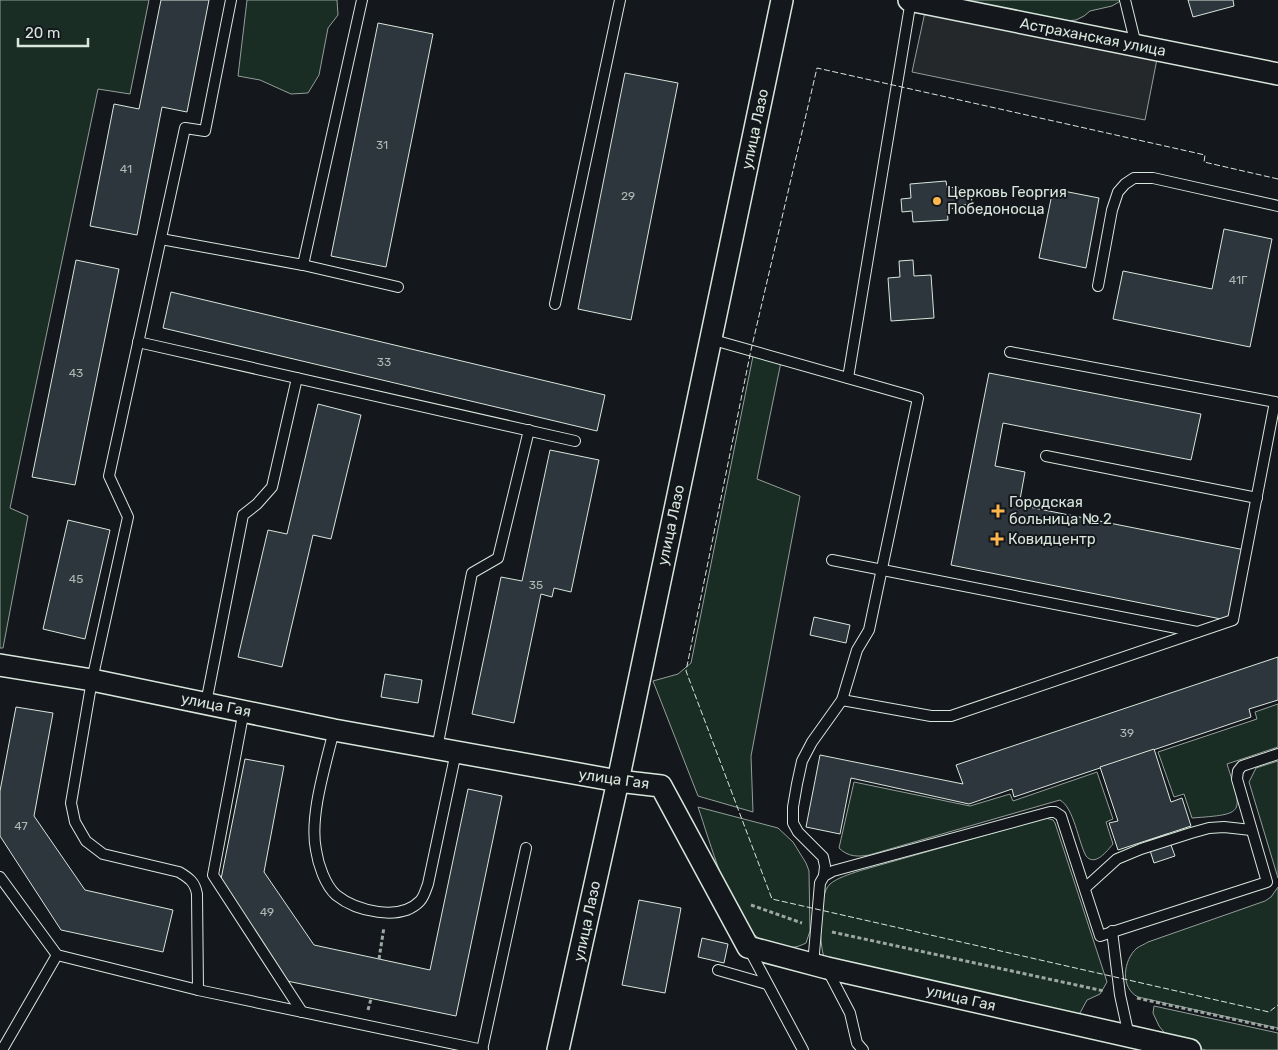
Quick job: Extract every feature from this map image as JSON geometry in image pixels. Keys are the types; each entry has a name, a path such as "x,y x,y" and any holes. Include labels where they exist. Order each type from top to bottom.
{"street":[{"name":"улица Лазо","path":"558,1050 618,781 782,0"},
{"name":"Астраханская улица","path":"910,0 1278,74"},
{"name":"улица Гая","path":"0,665 92,680 334,730 618,781 661,786 748,947 820,966 1190,1050"}],"lane":[{"path":"198,990 197,894 195,885 189,878 178,872 103,854 86,841 74,822 71,803 92,680 128,517 109,476 185,128 205,131 232,0"},
{"path":"303,265 362,0"},
{"path":"555,304 620,0"},
{"path":"848,378 910,0"},
{"path":"1125,0 1136,45"},
{"path":"1098,286 1112,210 1118,192 1134,178 1152,178 1278,206"},
{"path":"161,239 303,265 398,287"},
{"path":"710,340 918,398 869,630 857,650 842,700 812,742 802,761 793,807 793,823 798,832 823,857 825,866 824,876 820,883 817,928 820,966 850,1013 857,1043 863,1050"},
{"path":"138,342 574,441"},
{"path":"842,700 931,716 951,716 1233,620 1275,402 1010,352"},
{"path":"206,703 243,514 257,504 272,487 297,378"},
{"path":"334,730 314,829 315,849 320,865 327,882 335,894 368,912 405,911 421,901 428,884 472,573 498,558 529,430"},
{"path":"1046,456 1257,498"},
{"path":"832,560 1198,632"},
{"path":"244,710 213,875 302,1012"},
{"path":"824,876 834,871 1055,812 1061,816 1100,936 1268,882 1238,786 1238,771 1242,766 1278,754"},
{"path":"1085,888 1117,860 1141,849 1209,828 1224,827 1252,830"},
{"path":"0,877 57,956 198,990 483,1050 526,848"},
{"path":"1112,931 1120,995 1129,1036"},
{"path":"748,947 803,1050"},
{"path":"2,1050 57,956"},
{"path":"718,970 767,984"}],"path":[{"path":"718,892 817,928 1278,1029"},
{"path":"379,959 387,912"}],"green space":[{"path":"0,0 149,0 130,94 98,89 10,508 28,516 3,648 0,648"},
{"path":"247,0 337,0 338,15 328,28 319,75 308,93 291,94 260,80 238,76"},
{"path":"967,0 1122,0 1112,6 1090,11 1076,20 1066,21 977,4"},
{"path":"753,356 781,362 757,479 800,496 751,756 753,812 698,796 653,681 678,674 691,663"},
{"path":"1278,704 1278,747 1227,764 1236,793 1236,808 1222,815 1192,818 1184,794 1174,797 1158,752 1257,719 1255,712"},
{"path":"1278,761 1278,878 1249,782 1256,768"},
{"path":"1097,772 1113,819 1106,822 1113,844 1097,859 1089,859 1086,856 1069,810 1060,800 869,855 853,856 839,848 854,782 970,806 1010,794 1013,801"},
{"path":"698,807 778,828 793,842 809,871 810,931 806,943 785,947 763,941 746,925 737,911 721,876"},
{"path":"1046,818 1053,820 1055,823 1107,982 1100,994 1087,1000 1080,1013 1074,1017 824,957 821,931 823,898 826,890 833,882 859,871"},
{"path":"1278,887 1278,1028 1138,997 1132,993 1126,981 1126,966 1132,953 1137,948 1148,942 1265,901 1271,897"},
{"path":"1154,1006 1278,1033 1278,1050 1206,1050 1172,1042 1159,1026 1153,1013"}],"shaded area":[{"path":"925,12 1157,59 1145,120 912,72"}],"building":[{"path":"161,0 209,0 187,112 162,107 137,235 90,226 114,104 139,109"},
{"path":"1188,0 1233,0 1234,6 1193,17"},
{"path":"378,23 433,34 386,267 331,256"},
{"path":"625,73 678,83 631,320 578,309"},
{"name":"Церковь Георгия Победоносца","path":"946,181 947,188 958,187 958,191 971,191 972,204 960,205 960,208 947,209 948,220 913,222 912,211 902,212 901,199 911,198 910,184"},
{"path":"1053,189 1099,198 1086,268 1039,258"},
{"path":"1224,229 1272,239 1250,347 1113,319 1123,271 1212,289"},
{"path":"76,260 119,269 75,485 32,477"},
{"path":"913,260 914,276 931,275 934,318 891,321 888,278 900,277 899,261"},
{"path":"171,292 605,395 597,431 163,328"},
{"path":"989,373 1201,414 1191,460 1003,423 995,466 1025,472 1019,505 1245,550 1231,621 951,565"},
{"path":"318,404 361,415 331,539 313,535 282,667 238,657 268,530 287,534"},
{"path":"550,450 599,460 571,592 554,588 552,597 541,594 514,723 472,714 501,577 522,581"},
{"path":"68,520 110,530 85,639 43,629"},
{"path":"814,617 850,625 846,643 810,635"},
{"path":"1278,657 1278,700 1249,709 1251,717 1014,797 1012,789 969,804 851,778 840,834 806,827 820,755 963,784 956,765"},
{"path":"385,674 422,680 418,703 381,697"},
{"path":"16,707 53,713 34,816 85,890 173,910 163,952 61,930 0,836 0,791"},
{"path":"1154,749 1171,802 1182,798 1191,826 1118,850 1109,823 1118,821 1100,767"},
{"path":"245,759 284,766 264,872 314,945 430,970 468,789 502,796 456,1016 287,981 221,879"},
{"path":"1167,834 1175,856 1154,863 1147,841"},
{"path":"639,900 681,908 665,993 622,985"},
{"path":"702,938 728,944 724,963 698,957"}],"fence":[{"path":"1278,179 1204,162 1205,155 817,68 751,350 686,671 772,899 1269,1012 1278,1005"}],"place":[{"name":"Церковь Георгия Победоносца","path":"937,201"},
{"name":"Городская больница № 2","path":"998,511"},
{"name":"Ковидцентр","path":"997,539"}]}
